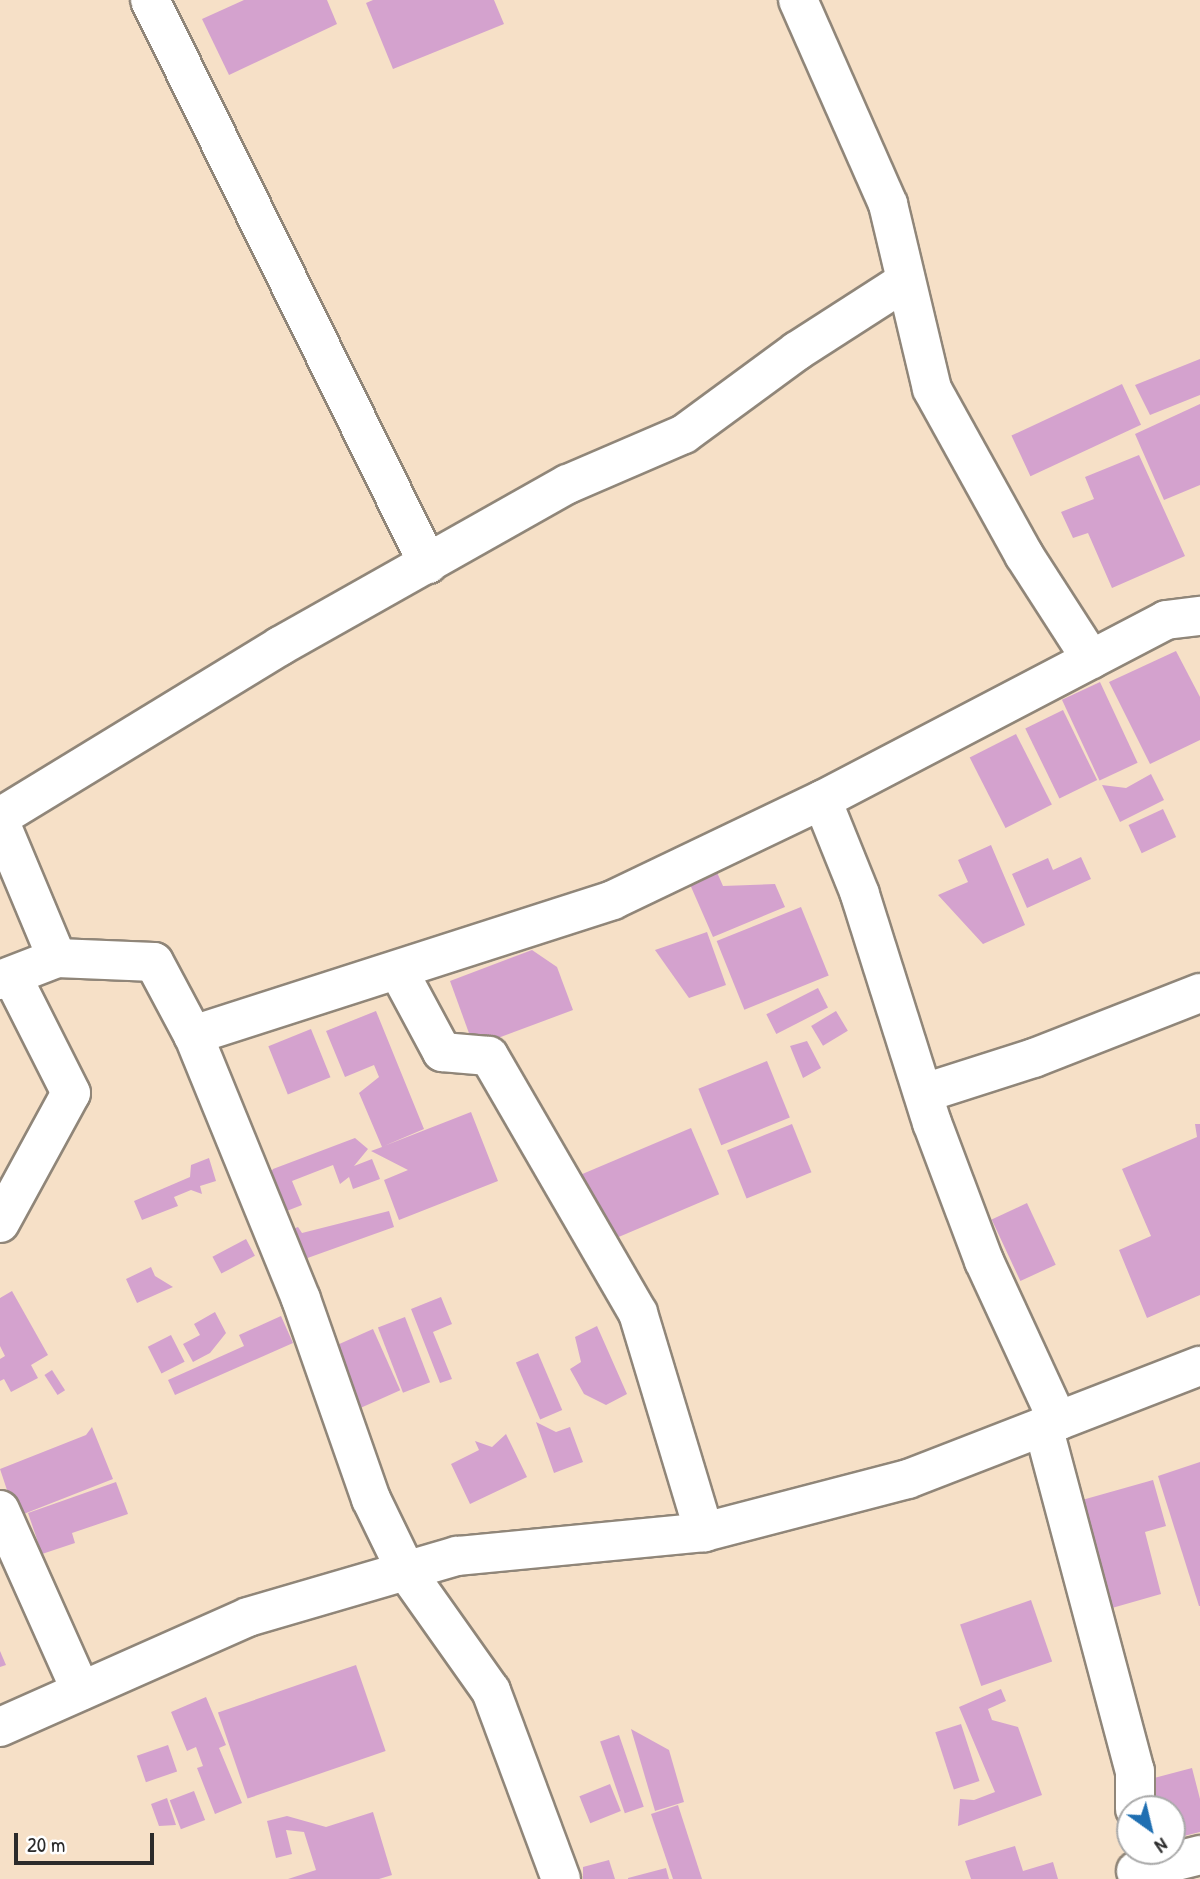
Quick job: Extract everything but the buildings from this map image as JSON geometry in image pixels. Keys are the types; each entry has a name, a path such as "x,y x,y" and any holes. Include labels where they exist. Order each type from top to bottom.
{"street":[{"path":"150,0 428,564"},
{"path":"799,0 888,204 904,282 932,389 1024,555 1091,659"},
{"path":"57,958 0,819 280,646 568,484 684,434 797,351 904,282"},
{"path":"193,1035 399,972 613,900 822,800 1166,620 1200,616"},
{"path":"822,800 860,894 924,1093 984,1261 1050,1424 1135,1771 1135,1795"},
{"path":"0,1223 71,1093 6,978 57,958 154,962 193,1035 301,1299 371,1499 406,1571 491,1691 561,1879"},
{"path":"399,972 442,1052 489,1056 638,1314 704,1532"},
{"path":"924,1093 1034,1058 1200,993"},
{"path":"0,1727 248,1617 457,1556 704,1532 908,1479 1200,1366"},
{"path":"0,1510 81,1691"},
{"path":"1135,1867 1200,1855"}]}
